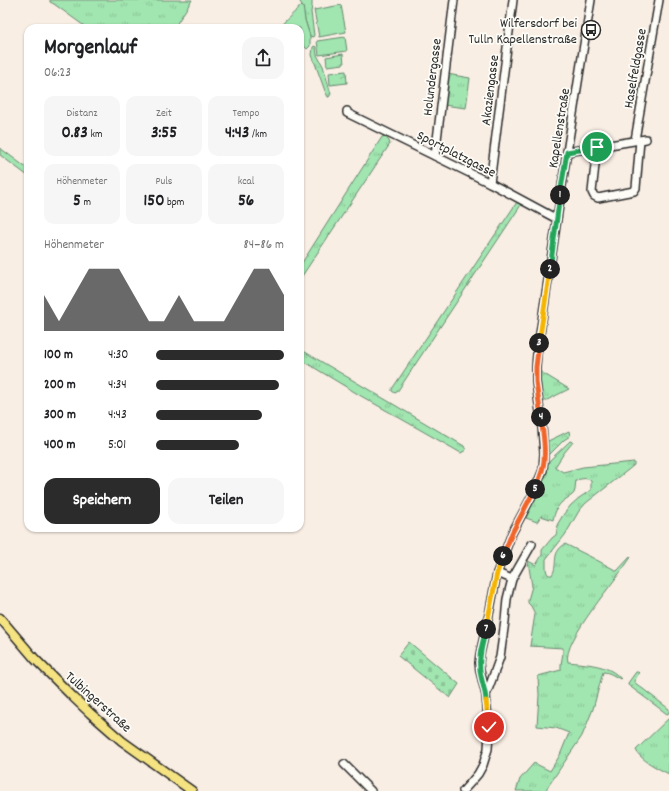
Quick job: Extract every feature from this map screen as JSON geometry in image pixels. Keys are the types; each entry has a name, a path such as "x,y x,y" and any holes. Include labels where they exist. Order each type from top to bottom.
{"main road":[{"name":"Tulbingerstraße","path":"0,618 44,668 90,713 122,740 192,791"}],"street":[{"name":"Holundergasse","path":"435,156 454,0"},
{"name":"Akaziengasse","path":"490,184 513,0"},
{"name":"Kapellenstraße","path":"463,791 478,774 488,749 489,733 486,695 479,662 497,573 512,533 533,494 542,470 544,453 536,382 537,354 591,0"},
{"name":"Haselfeldgasse","path":"597,147 592,192 594,196 598,198 634,191 636,188 640,140 659,0"},
{"name":"Sportplatzgasse","path":"347,111 557,219"},
{"path":"567,152 640,140"},
{"path":"486,695 500,657 506,621 507,599 512,579 532,544"},
{"path":"497,573 512,579"},
{"path":"344,764 371,791"}],"green space":[{"path":"50,0 192,0 177,24 82,24 50,2"},
{"path":"301,0 312,0 311,12 313,37 310,36 300,2"},
{"path":"302,5 310,36 310,46 307,49 304,46 304,24 282,24"},
{"path":"341,5 346,32 319,37 314,10"},
{"path":"345,37 347,51 319,55 317,41"},
{"path":"315,46 317,55 323,66 331,94 329,97 325,91 312,55 313,47"},
{"path":"343,54 344,64 327,66 326,57"},
{"path":"346,71 347,83 330,85 329,73"},
{"path":"447,74 470,78 466,108 443,105"},
{"path":"385,136 390,144 304,273 304,260 382,137"},
{"path":"0,148 24,166 24,173 0,155"},
{"path":"517,202 522,204 395,393 392,389"},
{"path":"304,351 464,446 466,450 461,453 304,361"},
{"path":"539,371 569,389 543,402 538,377"},
{"path":"569,431 570,436 548,454 548,441"},
{"path":"570,441 573,442 555,467 563,472 583,467 634,462 634,465 586,503 579,511 565,535 546,559 547,573 552,575 556,555 560,548 565,544 617,571 631,557 582,625 573,640 568,653 568,662 589,664 610,670 621,679 603,672 593,709 582,736 545,791 516,791 520,779 534,763 550,771 560,755 569,733 556,728 537,726 539,695 538,676 561,670 563,648 530,646 535,614 528,603 532,586 528,561 536,565 542,555 542,550 556,535 558,528 557,525 563,515 571,505 591,490 591,481 586,479 576,480 574,493 559,505 553,520 541,516 537,522 526,518 550,460"},
{"path":"409,642 459,684 450,698 398,656"},
{"path":"636,672 639,673 634,682 669,709 669,713 667,714 628,685"},
{"path":"669,718 669,774 646,761 638,754 636,750"}],"place":[{"name":"Wilfersdorf bei Tulln Kapellenstraße","path":"591,30"}],"route":[{"path":"489,727 486,695 482,683 479,662 493,589 504,552 512,533 533,494 544,464 542,427 536,382 536,367 567,152 597,147"}]}
